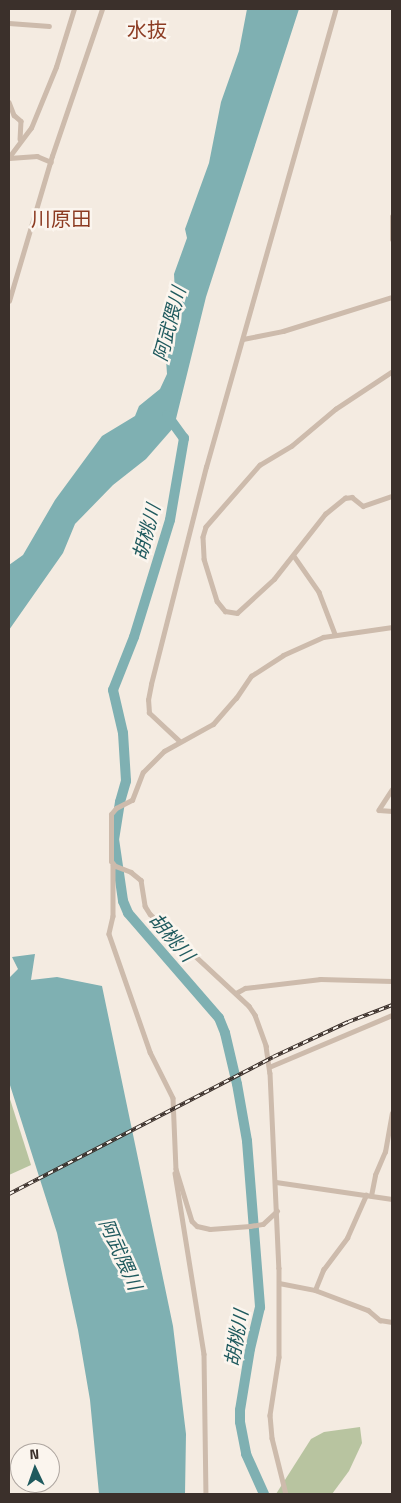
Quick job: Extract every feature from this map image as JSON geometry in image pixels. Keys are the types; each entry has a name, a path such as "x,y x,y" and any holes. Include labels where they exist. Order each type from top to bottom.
{"street":[{"path":"9,157 20,140 32,128 56,67 74,9"},
{"path":"9,301 51,162 102,9"},
{"path":"179,741 151,716 148,700 206,467 336,9"},
{"path":"9,23 49,26"},
{"path":"9,102 14,115 21,121 20,140"},
{"path":"9,157 37,156 51,162"},
{"path":"392,216 392,239"},
{"path":"243,339 283,331 392,297"},
{"path":"392,372 336,409 292,446 260,465 204,531 204,559 215,596 221,606 232,614 237,613 294,556 325,514 345,498 352,497 363,506 392,496"},
{"path":"294,556 319,592 335,634"},
{"path":"206,1494 204,1354 175,1178 173,1098 150,1052 109,934 113,916 115,866 110,855 113,811 132,800 143,772 164,750 213,724 236,698 248,680 266,664 305,644 335,634 392,627"},
{"path":"392,790 379,810 392,811"},
{"path":"115,866 131,872 141,880 145,906 148,912 236,993 255,1015 265,1042 269,1067 276,1182 279,1283 279,1357 270,1416 272,1438 286,1494"},
{"path":"236,993 245,988 320,979 392,981"},
{"path":"269,1067 392,1015"},
{"path":"315,1290 323,1270 346,1238 369,1196 387,1144 392,1114"},
{"path":"176,1169 190,1218 197,1226 214,1229 260,1224 277,1211"},
{"path":"276,1182 392,1199"},
{"path":"279,1283 315,1290 368,1310 380,1320 392,1322"}],"green space":[{"path":"9,1096 31,1165 9,1175"},
{"path":"360,1427 362,1443 349,1471 332,1494 276,1494 311,1439 324,1432"}],"water":[{"path":"247,9 299,9 206,297 174,427 146,459 113,485 75,524 63,553 9,630 9,565 23,555 55,500 102,436 135,416 139,406 160,389 167,374 165,345 176,314 174,274 187,238 185,229 209,163 221,102 239,51"},
{"name":"阿武隈川","path":"35,954 31,980 57,977 102,986 173,1326 186,1434 185,1494 99,1494 90,1400 78,1330 57,1233 9,1082 9,978 18,969 12,957"}],"waterway":[{"name":"胡桃川","path":"167,415 184,438 170,520 134,637 113,690 123,733 126,781 120,802 114,839 123,901 128,913 219,1018 225,1033 237,1084 247,1141 260,1307 250,1349 240,1410 240,1422 246,1454 264,1494"}],"railway":[{"path":"9,1194 273,1057 348,1022 392,1005"}],"district":[{"name":"水抜","path":"147,29"},
{"name":"川原田","path":"61,218"}]}
